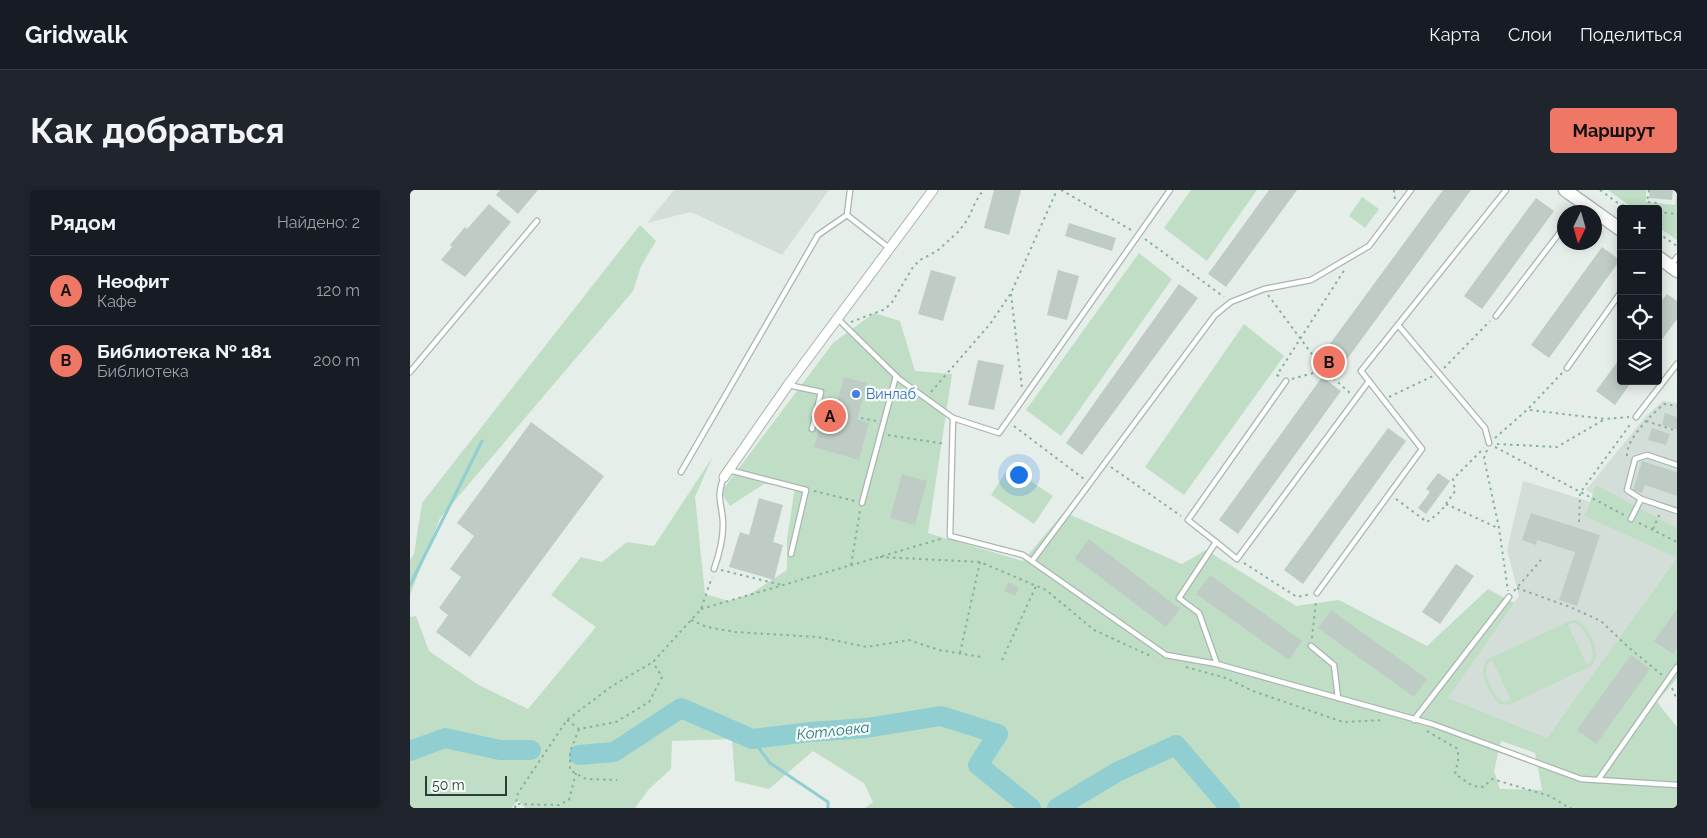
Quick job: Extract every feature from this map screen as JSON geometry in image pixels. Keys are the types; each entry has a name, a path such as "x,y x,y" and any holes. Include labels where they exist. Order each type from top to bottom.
{"street":[{"path":"727,474 788,385 933,190"},
{"path":"1565,190 1578,205"},
{"path":"1602,220 1617,228"},
{"path":"1662,259 1675,265"}],"lane":[{"path":"681,472 818,236 847,215 850,190"},
{"path":"837,318 896,376 954,418 999,433 1170,190"},
{"path":"1032,561 1215,315 1231,302 1264,289 1311,280 1369,246 1411,190"},
{"path":"1317,592 1422,449 1361,371 1506,190"},
{"path":"847,215 889,248"},
{"path":"410,372 537,221"},
{"path":"1496,316 1557,237"},
{"path":"1567,368 1619,295"},
{"path":"1398,325 1485,428 1488,443"},
{"path":"1636,416 1677,364"},
{"path":"862,503 896,376"},
{"path":"1286,380 1188,520 1237,559 1369,381"},
{"path":"788,385 821,392 812,430"},
{"path":"954,418 950,536 1023,555 1166,655 1217,664 1432,724 1581,779 1677,785"},
{"path":"1677,465 1647,455 1635,458 1627,490 1641,499 1677,511"},
{"path":"714,569 719,554 723,524 719,488 727,474 806,490 791,554"},
{"path":"1631,519 1641,499"},
{"path":"1216,542 1179,598 1199,613 1217,664"},
{"path":"1414,720 1509,597"},
{"path":"1312,646 1334,665 1338,698"},
{"path":"1598,780 1677,668"}],"path":[{"path":"844,326 868,314 883,310 891,304 913,267 920,260 937,251 968,219 983,190"},
{"path":"926,398 990,324 1011,293 1057,190"},
{"path":"1061,190 1138,234 1231,302"},
{"path":"1600,190 1620,205"},
{"path":"1648,190 1648,202 1657,203 1657,205"},
{"path":"1662,211 1677,214"},
{"path":"1662,236 1677,246"},
{"path":"1324,370 1286,380 1277,375 1355,254"},
{"path":"1264,289 1324,370 1356,398"},
{"path":"1011,293 1023,398"},
{"path":"1384,399 1438,374 1496,316"},
{"path":"1389,494 1427,522 1441,511 1455,491 1453,479 1488,443 1528,410 1567,368"},
{"path":"1635,458 1627,456 1628,447 1646,421 1664,404 1677,406"},
{"path":"1528,410 1605,419 1636,416"},
{"path":"1579,522 1580,493 1636,416"},
{"path":"861,418 883,423"},
{"path":"1488,443 1557,447 1605,419"},
{"path":"1007,421 1090,483"},
{"path":"1646,421 1677,432"},
{"path":"880,434 953,445"},
{"path":"1488,443 1580,493 1677,542"},
{"path":"1488,443 1484,458 1499,528 1509,597"},
{"path":"1105,463 1188,520"},
{"path":"806,490 862,503 850,565"},
{"path":"1446,504 1499,528"},
{"path":"1653,530 1663,506"},
{"path":"701,609 950,536"},
{"path":"1237,559 1297,597 1317,592 1312,646"},
{"path":"1509,597 1541,560"},
{"path":"960,654 980,562"},
{"path":"515,808 518,793 567,720 612,686 653,662 701,609 714,569 782,585"},
{"path":"1002,660 1036,586"},
{"path":"1517,588 1570,607 1601,621 1627,646 1668,680 1677,700"},
{"path":"691,620 707,627 734,632 818,637 867,647 910,640 939,650 981,657"},
{"path":"567,720 579,729 616,722 649,702 662,677 653,662"},
{"path":"579,729 570,752 570,770 586,779 617,780"},
{"path":"517,804 558,805 569,800 576,773"},
{"path":"1550,796 1571,808"}],"shaded area":[{"path":"674,190 829,190 782,255 691,212 647,223"},
{"path":"1663,401 1677,403 1677,537 1586,490 1646,416"},
{"path":"1523,481 1585,500 1677,547 1677,582 1550,745 1438,702 1519,596 1507,550"}],"green space":[{"path":"1191,190 1257,190 1207,261 1164,228"},
{"path":"1608,190 1646,190 1646,202 1675,205 1677,191 1677,240 1662,230 1662,205 1629,205"},
{"path":"1362,197 1379,209 1365,228 1349,216"},
{"path":"640,225 656,241 641,266 633,291 440,518 410,595 410,560 414,554 422,503"},
{"path":"1139,253 1172,279 1061,436 1026,410"},
{"path":"874,313 900,321 915,371 952,374 928,533 1023,561 1064,512 1182,564 1206,550 1296,606 1339,600 1427,646 1488,589 1514,603 1448,698 1547,738 1677,558 1677,678 1657,702 1677,727 1677,808 865,808 873,802 864,783 813,751 769,789 735,781 732,739 672,741 671,769 649,789 635,808 525,808 518,800 511,808 410,808 410,617 416,616 429,651 477,684 528,709 596,627 551,595 581,557 602,562 627,542 654,546 712,458 695,497 705,594 729,601 750,594 787,570 787,539 795,487 764,484 730,506 721,492 833,343","holes":["1501,741 1535,753 1542,790 1500,789 1494,771"]},
{"path":"1244,324 1284,356 1184,495 1145,467"},
{"path":"1009,467 1053,496 1034,524 991,495"},
{"path":"1596,485 1677,528 1677,558 1585,516"},
{"path":"1576,620 1581,623 1590,634 1596,655 1595,661 1591,666 1509,705 1499,704 1485,682 1483,670 1488,659 1570,621","holes":["1575,623 1582,629 1591,645 1593,656 1592,661 1587,665 1568,625","1492,660 1511,700 1504,702 1490,686 1486,669 1487,664"]}],"building":[{"path":"500,190 538,190 518,214 496,195"},
{"path":"994,190 1021,190 1009,235 984,228"},
{"path":"1269,190 1297,190 1226,287 1208,274"},
{"path":"1443,190 1471,190 1339,370 1321,356"},
{"path":"1650,190 1673,190 1672,200 1649,198"},
{"path":"1536,198 1554,211 1482,309 1464,296"},
{"path":"489,204 511,222 465,277 441,260 452,247 450,245 465,227 467,229"},
{"path":"1069,223 1116,238 1112,251 1065,236"},
{"path":"1602,247 1617,258 1617,264 1549,358 1531,345 1600,250 1602,250"},
{"path":"931,270 956,277 943,321 918,314"},
{"path":"1058,270 1079,276 1067,320 1047,315"},
{"path":"1179,284 1198,298 1082,455 1066,443"},
{"path":"1667,294 1677,301 1677,319 1662,340 1662,300"},
{"path":"978,360 1004,365 994,410 968,405"},
{"path":"1617,362 1617,385 1629,385 1615,405 1596,391"},
{"path":"844,377 867,383 857,419 869,423 859,460 814,447 824,412 834,414"},
{"path":"1322,377 1341,391 1238,534 1219,520"},
{"path":"1665,413 1677,417 1677,430 1662,425"},
{"path":"531,422 604,476 470,657 436,632 448,615 439,608 461,577 450,569 474,536 457,523"},
{"path":"1388,428 1406,441 1303,584 1284,570"},
{"path":"1652,428 1670,434 1666,445 1648,440"},
{"path":"1642,461 1677,472 1677,496 1645,485 1642,493 1633,490"},
{"path":"1438,473 1450,481 1426,514 1418,508 1430,492 1426,489"},
{"path":"902,474 927,481 915,525 890,518"},
{"path":"759,498 783,505 773,542 783,545 774,580 729,567 740,532 749,535"},
{"path":"1531,513 1600,535 1577,606 1559,600 1575,552 1537,540 1536,545 1522,540"},
{"path":"1089,539 1180,609 1166,627 1075,558"},
{"path":"1456,564 1474,576 1440,624 1422,612"},
{"path":"1210,575 1302,641 1289,660 1196,594"},
{"path":"1008,582 1019,587 1015,596 1004,591"},
{"path":"1677,609 1677,648 1673,654 1654,641"},
{"path":"1331,610 1427,679 1414,697 1318,628"},
{"path":"1631,655 1650,669 1596,744 1577,730"}],"waterway":[{"path":"410,585 482,441"},
{"name":"Котловка","path":"579,755 614,752 681,708 752,739 866,728 941,716 998,734 978,765 1031,808"},
{"name":"Котловка","path":"410,751 445,738 500,750 531,750"},
{"path":"752,739 770,763 828,802 828,808"},
{"name":"Котловка","path":"1057,808 1117,772 1176,745 1230,808"}],"place":[{"name":"Библиотека № 181","path":"1329,362"},
{"name":"Винлаб","path":"856,394"},
{"name":"Неофит","path":"830,416"}]}
